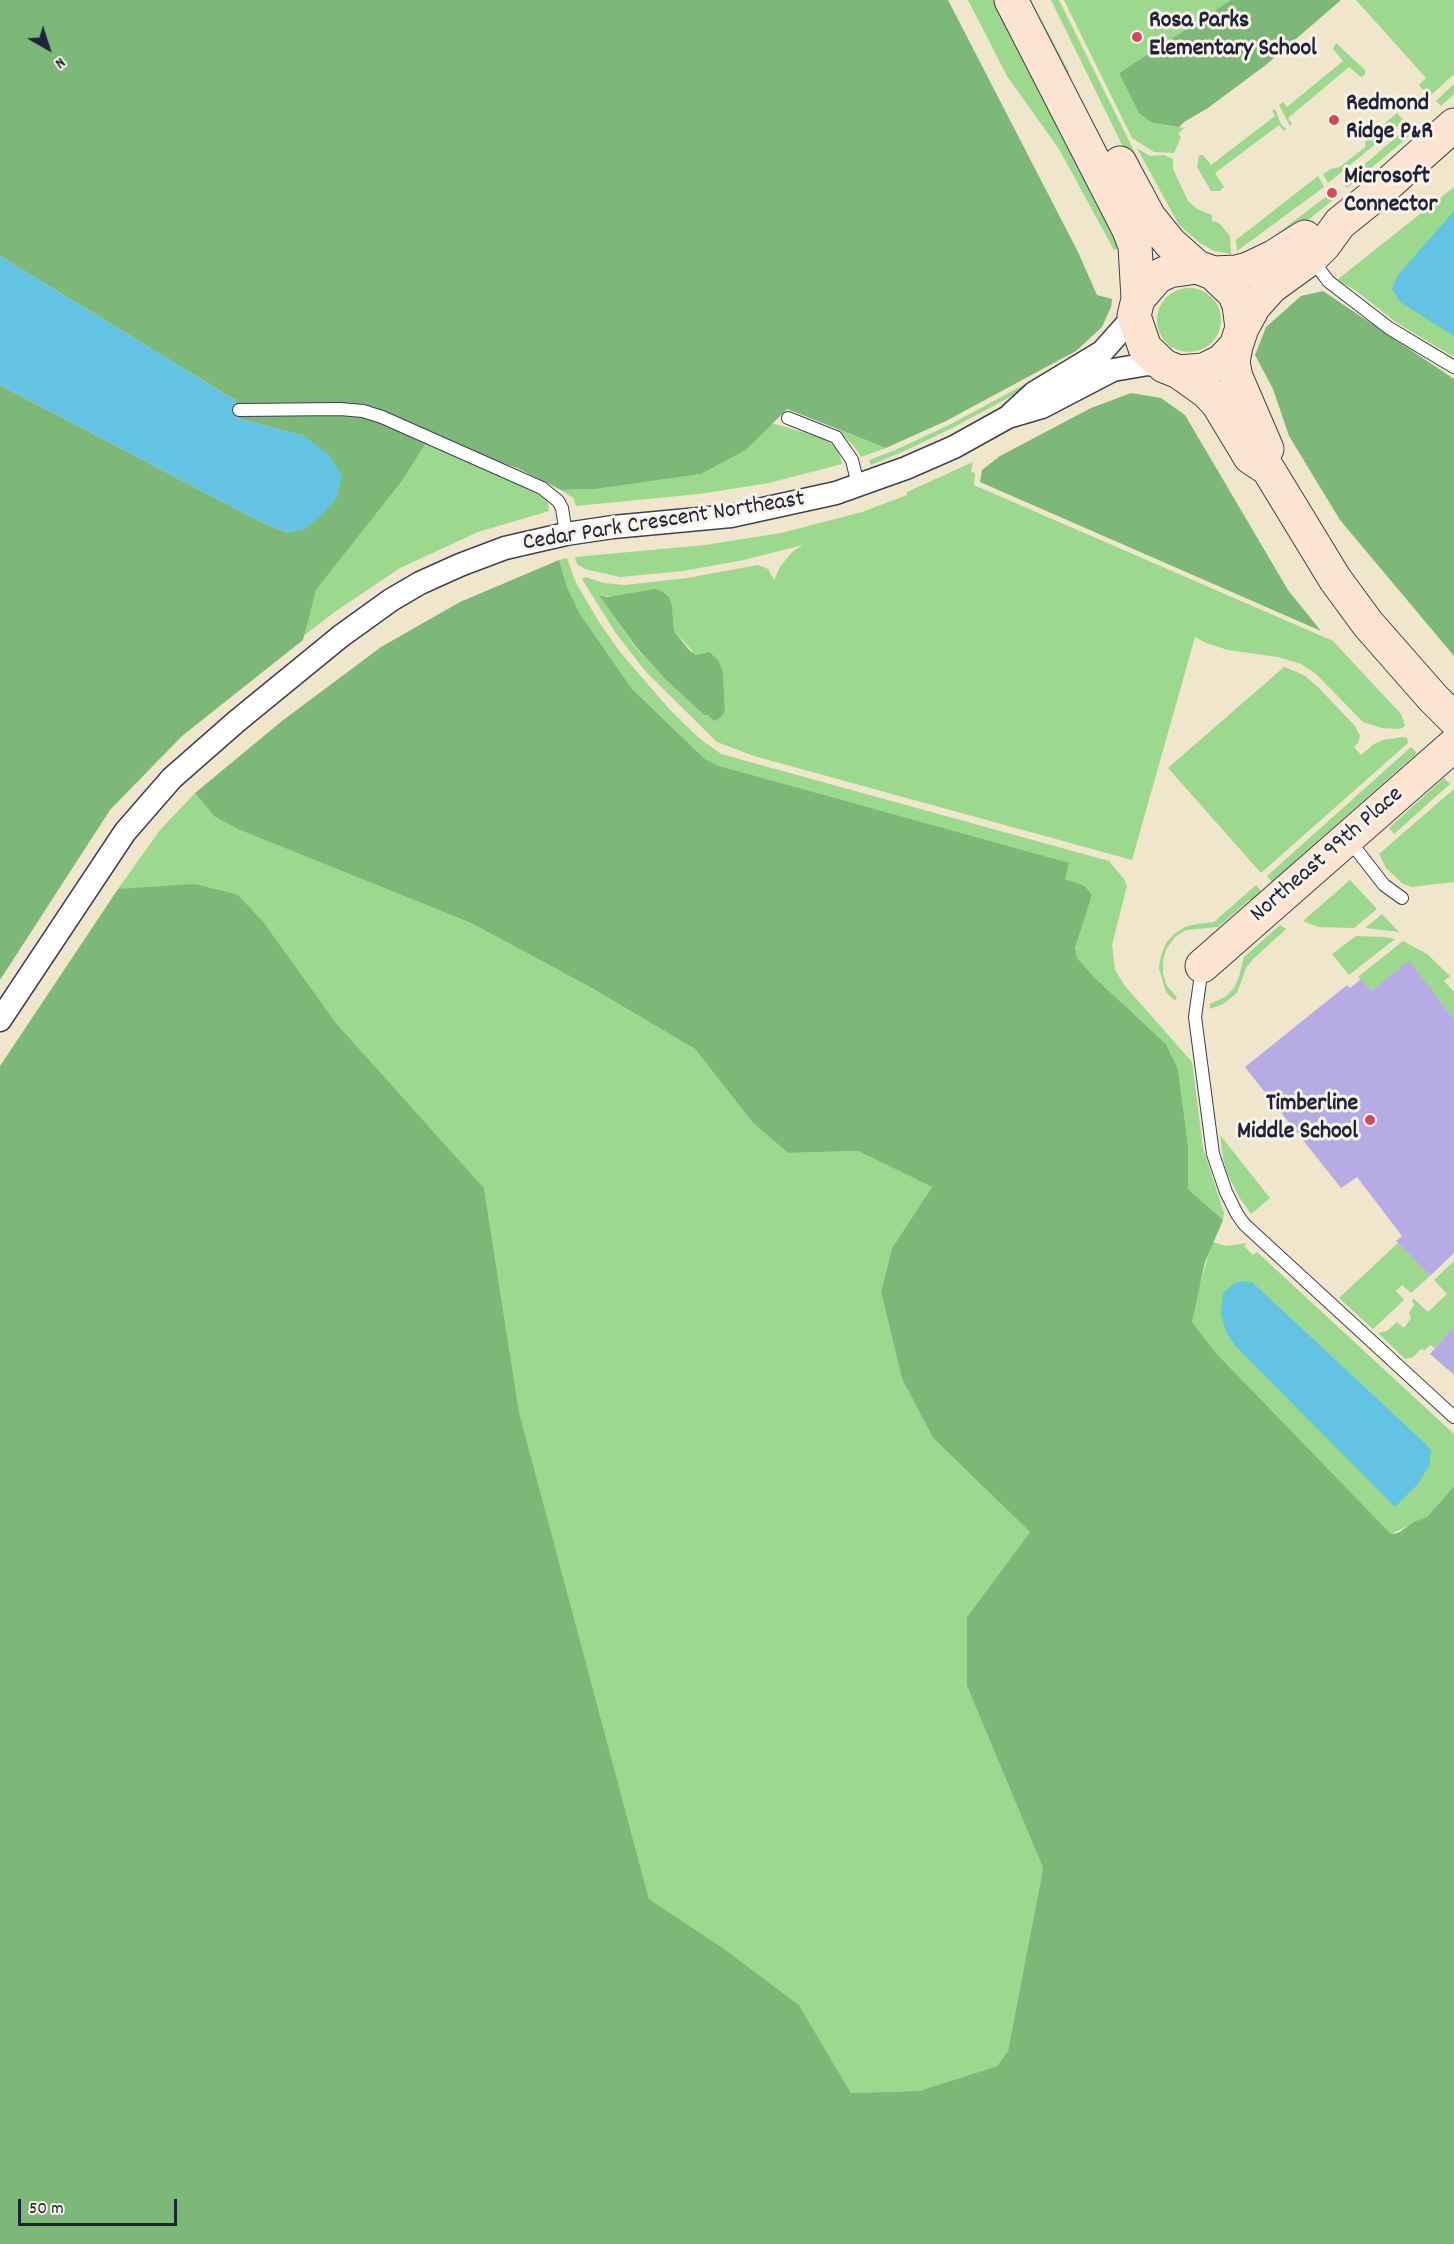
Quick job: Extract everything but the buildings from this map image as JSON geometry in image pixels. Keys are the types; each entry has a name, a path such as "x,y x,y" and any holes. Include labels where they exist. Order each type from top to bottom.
{"street":[{"path":"1011,0 1129,230 1135,246 1136,308 1145,348 1207,393 1218,404 1250,457 1268,469 1330,571 1368,624 1433,699 1454,719"},
{"path":"1037,0 1149,217 1170,243 1234,293 1239,305 1239,337 1233,363 1236,377 1267,447 1268,469"},
{"path":"1171,369 1204,370 1222,361 1239,337 1254,306 1271,287 1311,258 1340,223 1380,191 1454,124"},
{"path":"1136,308 1157,277 1169,271 1237,272 1248,270 1275,256 1298,240 1340,223"},
{"name":"Cedar Park Crescent Northeast","path":"1008,417 1034,393 1102,352 1136,308"},
{"name":"Cedar Park Crescent Northeast","path":"0,1020 125,832 148,804 189,762 304,665 391,600 442,572 505,548 566,534 613,527 707,519 809,501 906,468 954,447 1008,417 1042,407 1113,370 1148,364 1171,369"},
{"name":"Northeast 99th Place","path":"1202,966 1454,745"}],"lane":[{"path":"1311,258 1328,281 1364,309 1389,328 1454,367"},
{"path":"239,410 340,409 363,411 382,417 542,488 558,501 562,508 566,534"},
{"path":"788,418 836,437 852,460 858,485"},
{"path":"1348,838 1384,885 1402,898"},
{"path":"1202,966 1195,1017 1213,1154 1226,1192 1237,1214 1252,1232 1454,1417"}],"green space":[{"path":"0,0 948,0 1078,252 1097,295 1112,299 1111,307 1102,327 1076,351 946,421 886,448 787,409 746,450 701,474 596,489 561,490 517,468 429,438 402,481 316,590 303,640 182,736 110,810 0,980 0,385 263,523 288,533 304,436 237,418 235,400 0,256"},
{"path":"968,0 996,0 1129,243 1114,250 1059,149 1007,76"},
{"path":"1019,0 1031,0 1069,72 1069,78"},
{"path":"1051,0 1059,0 1162,207 1128,157"},
{"name":"Rosa Parks Elementary School","path":"1064,0 1231,0 1119,73 1151,123 1184,128 1178,134 1181,137 1174,153 1154,152 1132,138"},
{"path":"1231,0 1341,0 1267,64 1179,127 1152,123 1139,113 1119,73"},
{"name":"Rosa Parks Elementary School","path":"1356,0 1454,0 1454,74 1429,97 1419,85 1426,78"},
{"path":"1336,43 1365,70 1365,75 1361,77 1349,67 1288,118 1292,124 1290,126 1279,105 1283,102 1287,107 1343,61 1333,49"},
{"path":"1454,84 1454,94 1441,106 1436,101"},
{"path":"1275,109 1281,124 1286,129 1284,131 1279,125 1215,173 1224,187 1220,191 1211,191 1197,167 1199,155 1203,155 1211,165 1275,116 1272,111"},
{"path":"1397,113 1404,121 1328,183 1323,174 1340,167 1365,147 1366,139"},
{"path":"1408,127 1413,133 1347,188 1343,183"},
{"path":"1137,148 1150,156 1164,155 1173,159 1173,169 1188,201 1197,209 1212,215 1212,221 1219,223 1230,236 1231,254 1214,251 1200,243 1179,225"},
{"path":"1318,176 1324,187 1237,251 1236,240"},
{"path":"1454,187 1454,357 1397,323 1355,290 1337,280"},
{"path":"1335,190 1339,195 1281,242 1255,250"},
{"path":"1189,288 1207,294 1215,302 1221,320 1215,338 1207,346 1189,352 1171,346 1163,338 1157,320 1163,302 1171,294"},
{"path":"1323,291 1454,379 1454,656 1340,520 1289,436 1273,389 1255,355 1266,327 1301,296"},
{"path":"1079,355 1081,359 952,428 871,465 869,460 951,424"},
{"path":"1131,393 1161,398 1185,415 1288,590 1321,631 980,482 982,470 1000,456 1091,408"},
{"path":"772,423 826,439 838,450 842,464 769,483 699,494 576,506 573,498 561,490 596,489 701,474 746,450"},
{"path":"837,429 886,448 861,457 854,446"},
{"path":"429,438 541,496 548,503 549,511 478,532 400,568 302,637 316,590 402,481"},
{"path":"973,462 971,472 975,473 974,485 1333,641 1401,714 1405,726 1400,729 1382,728 1363,722 1316,674 1301,664 1278,657 1228,650 1195,637 1132,860 754,756 717,742 646,672 615,632 582,579 585,577 604,583 625,585 687,578 758,565 768,569 774,580 780,567 792,552 803,545 744,560 683,571 620,577 585,569 577,564 575,557 705,545 781,533 862,512 907,495 907,492","holes":["600,595 672,606 674,631 696,655 709,652 723,672 725,711 704,715 665,679 635,647"]},
{"path":"567,558 576,583 620,652 670,710 699,738 721,754 1109,861 1127,886 1112,945 1115,970 1125,986 1192,1062 1203,1148 1224,1213 1223,1220 1188,1189 1188,1145 1178,1069 1166,1044 1094,977 1077,958 1075,950 1092,895 1085,886 719,766 705,759 632,689 580,614 567,587 559,560"},
{"path":"559,560 567,587 580,614 632,689 705,759 719,766 1069,863 1065,879 1085,886 1092,895 1075,949 1077,958 1094,977 1166,1044 1178,1069 1188,1145 1188,1189 1223,1220 1205,1262 1192,1322 1216,1353 1391,1534 1398,1533 1414,1522 1427,1517 1454,1486 1454,2244 0,2244 0,1066 118,889 195,884 238,895 265,924 336,1023 484,1188 519,1412 649,1899 723,1948 799,2005 851,2093 919,2091 997,2066 1008,2051 1043,1868 967,1686 967,1617 1030,1532 933,1438 902,1379 881,1292 892,1248 932,1187 858,1151 788,1153 753,1123 695,1049 590,987 471,923 240,830 215,817 195,793 282,721 381,647 460,602"},
{"path":"655,589 669,597 674,631 689,650 696,655 709,652 718,660 723,672 725,711 714,721 708,715 704,715 665,679 636,647 599,595 608,597"},
{"path":"1284,667 1304,675 1355,726 1360,736 1354,747 1361,755 1383,740 1402,737 1407,738 1408,743 1261,873 1168,768"},
{"path":"1411,747 1417,753 1296,860 1293,870 1277,888 1267,876"},
{"path":"1444,778 1450,784 1394,834 1389,828"},
{"path":"1454,789 1454,882 1412,887 1403,884 1386,868 1379,854"},
{"path":"195,793 215,817 240,830 471,923 590,987 695,1049 753,1123 788,1153 858,1151 932,1187 892,1248 881,1292 902,1379 933,1438 1030,1532 967,1617 967,1686 1043,1868 1008,2051 997,2066 919,2091 851,2093 799,2005 723,1948 649,1899 519,1412 484,1188 336,1023 265,924 118,889 160,830"},
{"path":"1350,880 1377,909 1354,928 1318,927 1303,921"},
{"path":"1256,885 1266,897 1249,900 1218,927 1186,930 1175,937 1167,948 1163,960 1163,974 1167,986 1177,997 1175,1001 1166,992 1159,968 1166,943 1185,927 1214,922"},
{"path":"1382,914 1399,932 1365,928"},
{"path":"1280,925 1286,929 1246,968 1237,993 1223,1004 1210,1009 1210,1004 1225,997 1234,988 1244,957"},
{"path":"1356,936 1395,939 1349,975 1332,954"},
{"path":"1403,941 1427,954 1450,976 1444,981 1454,992 1454,1019 1409,962 1371,991 1358,977"},
{"path":"1220,1135 1270,1198 1251,1214 1227,1173"},
{"path":"1212,1242 1226,1246 1247,1243 1244,1246 1253,1255 1257,1252 1454,1434 1454,1486 1427,1517 1391,1534 1216,1353 1192,1322","holes":["1253,1283 1427,1445 1396,1506 1237,1348"]},
{"path":"1398,1243 1430,1276 1411,1293 1402,1285 1396,1291 1404,1300 1373,1329 1339,1298"},
{"path":"1454,1261 1454,1326 1435,1348 1430,1345 1425,1350 1421,1349 1413,1357 1405,1359 1378,1333 1387,1331 1397,1322 1404,1328 1411,1318 1409,1313 1414,1305 1412,1300 1414,1299 1428,1312 1447,1294 1434,1280"}],"water":[{"path":"1454,211 1454,336 1400,302 1392,289 1398,275"},
{"path":"0,256 235,400 237,418 304,436 329,455 342,475 337,497 322,515 305,529 288,533 263,523 0,385"},
{"path":"1244,1281 1253,1283 1427,1445 1431,1451 1429,1466 1417,1485 1395,1507 1237,1348 1230,1338 1221,1314 1223,1293 1235,1283"}],"place":[{"name":"Rosa Parks Elementary School","path":"1137,37"},
{"name":"Redmond Ridge P&R","path":"1334,120"},
{"name":"Microsoft Connector","path":"1332,193"},
{"name":"Timberline Middle School","path":"1370,1120"}]}
